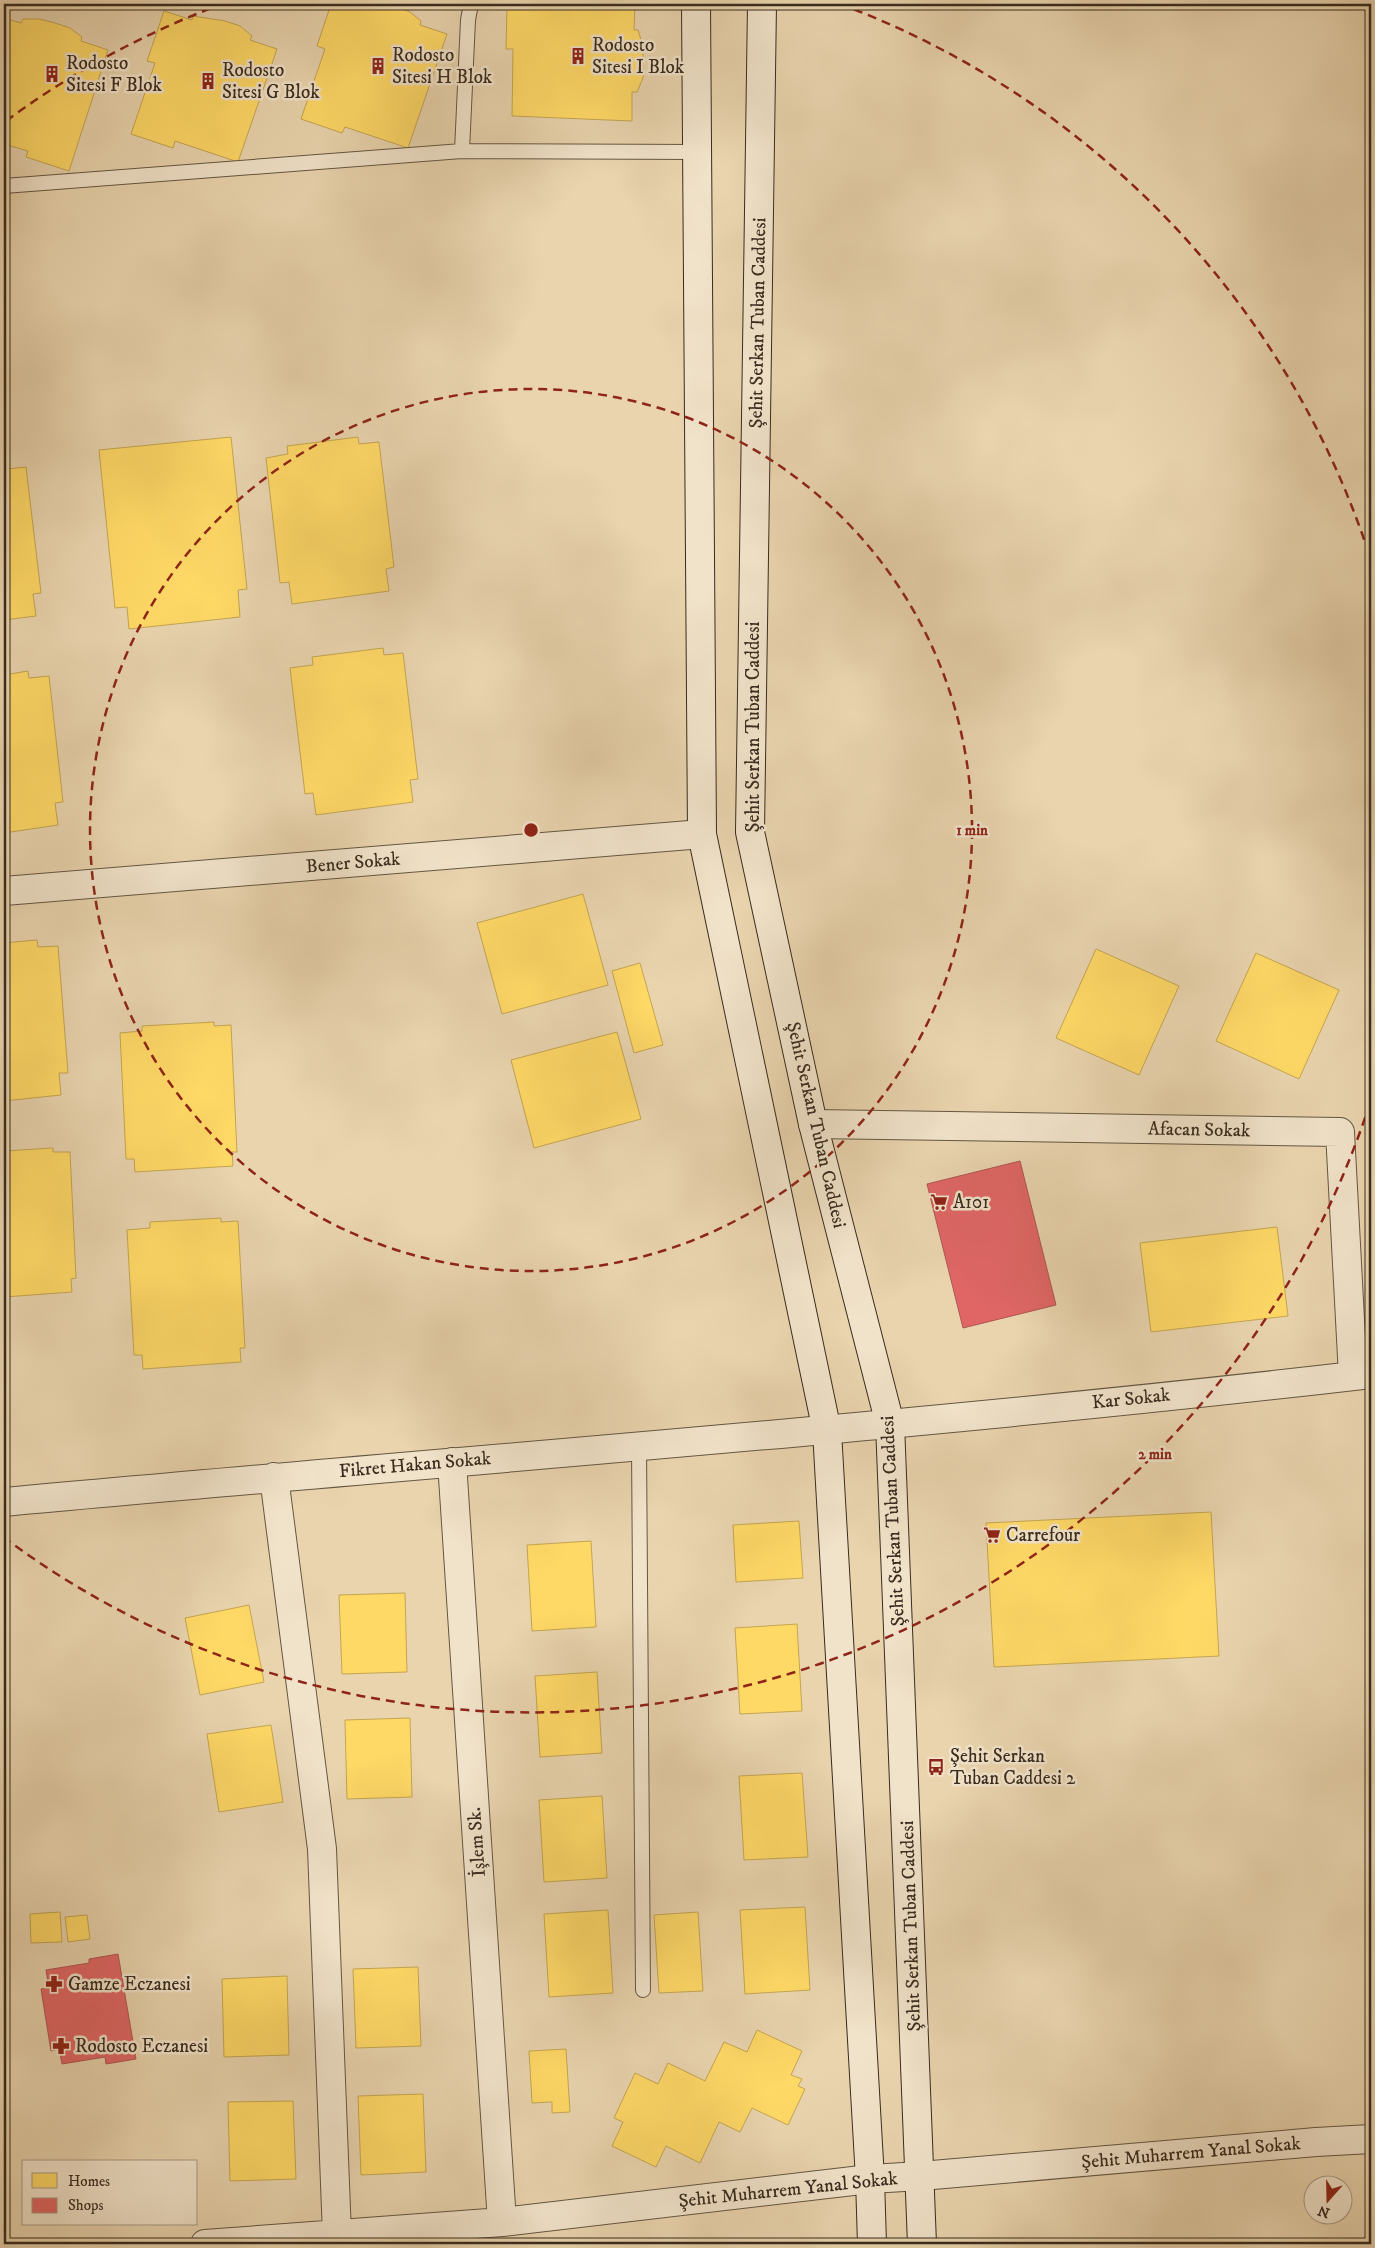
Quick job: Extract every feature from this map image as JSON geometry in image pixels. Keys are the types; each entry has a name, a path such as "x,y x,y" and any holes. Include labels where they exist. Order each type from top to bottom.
{"street":[{"path":"696,4 702,834 827,1431 870,2178 872,2244"},
{"name":"Şehit Serkan Tuban Caddesi","path":"762,4 750,832 813,1124 890,1424 921,2176 922,2244"},
{"name":"Bener Sokak","path":"4,891 702,834"},
{"name":"Afacan Sokak","path":"813,1124 1340,1132 1362,1375"},
{"name":"Kar Sokak","path":"827,1431 1362,1375"},
{"name":"Fikret Hakan Sokak","path":"4,1502 274,1477 827,1431"},
{"name":"İşlem Sk.","path":"452,1462 502,2222"},
{"path":"274,1477 322,1849 338,2235"},
{"name":"Şehit Muharrem Yanal Sokak","path":"205,2244 502,2222 870,2178 921,2176 1316,2142 1371,2140"}],"lane":[{"path":"462,151 468,20 471,4"},
{"path":"4,186 462,151 698,152"},
{"path":"640,1446 643,1990"}],"building: Homes":[{"name":"Rodosto Sitesi H Blok","path":"331,4 361,6 362,4 385,4 395,6 410,12 421,21 420,25 447,34 408,148 345,127 342,133 301,119 325,49 317,46"},
{"name":"Rodosto Sitesi I Blok","path":"582,4 635,4 634,30 638,30 643,46 643,78 637,92 632,92 632,121 512,116 513,49 506,49 507,6 582,8"},
{"name":"Rodosto Sitesi G Blok","path":"164,11 192,20 193,16 225,21 240,26 252,36 250,40 277,49 238,162 175,141 173,148 131,134 155,63 147,61"},
{"name":"Rodosto Sitesi F Blok","path":"4,18 21,23 23,19 39,19 55,23 70,28 82,37 81,41 108,50 69,171 26,157 28,151 4,144"},
{"path":"231,437 247,589 238,590 240,617 129,629 127,607 115,608 99,450"},
{"path":"358,437 359,444 379,442 394,567 386,569 389,591 292,604 289,582 280,583 266,458 288,454 287,446"},
{"path":"4,462 6,462 7,469 26,467 41,593 33,594 36,616 4,620"},
{"path":"383,648 384,655 403,653 418,779 410,780 413,802 316,815 313,793 305,794 290,668 313,665 312,657"},
{"path":"28,671 29,678 49,676 63,802 55,803 58,825 4,833 4,675"},
{"path":"583,894 608,985 502,1014 477,923"},
{"path":"37,940 38,947 58,946 68,1073 59,1073 61,1095 4,1101 4,943"},
{"path":"1096,949 1179,986 1139,1075 1056,1038"},
{"path":"1256,953 1339,990 1299,1079 1216,1041"},
{"path":"640,963 663,1045 634,1053 612,971"},
{"path":"214,1022 214,1026 231,1025 237,1152 232,1152 233,1166 135,1172 134,1159 126,1159 120,1033 142,1031 142,1026"},
{"path":"617,1032 641,1119 534,1148 511,1060"},
{"path":"53,1148 53,1152 70,1152 76,1278 71,1279 72,1292 4,1297 4,1151"},
{"path":"221,1218 221,1222 238,1221 245,1348 240,1348 241,1362 143,1369 142,1355 134,1355 127,1230 150,1228 150,1222"},
{"path":"1277,1227 1288,1316 1151,1332 1140,1243"},
{"path":"1211,1512 1219,1656 994,1667 986,1523"},
{"path":"799,1521 803,1578 736,1582 733,1525"},
{"path":"591,1541 596,1627 532,1631 527,1545"},
{"path":"405,1593 407,1672 342,1674 339,1595"},
{"path":"249,1605 264,1682 200,1695 185,1618"},
{"path":"797,1624 802,1711 740,1714 735,1628"},
{"path":"597,1672 602,1753 540,1757 535,1676"},
{"path":"410,1718 412,1797 347,1799 345,1720"},
{"path":"271,1725 283,1802 219,1812 207,1734"},
{"path":"802,1773 808,1857 744,1860 739,1776"},
{"path":"602,1796 607,1878 544,1882 539,1800"},
{"path":"805,1907 810,1990 745,1994 740,1910"},
{"path":"608,1910 613,1993 549,1997 544,1914"},
{"path":"60,1912 62,1942 31,1943 30,1914"},
{"path":"698,1912 703,1991 659,1993 654,1915"},
{"path":"87,1915 90,1939 68,1942 65,1917"},
{"path":"1371,1966 1371,1983 1366,1968"},
{"path":"418,1967 421,2046 356,2048 353,1969"},
{"path":"287,1976 289,2055 224,2057 222,1979"},
{"path":"757,2030 802,2051 791,2075 802,2079 798,2086 805,2089 788,2125 752,2108 740,2132 719,2122 700,2163 666,2146 656,2167 612,2146 623,2122 614,2118 635,2073 658,2084 668,2063 705,2081 724,2042 747,2052"},
{"path":"566,2049 570,2112 552,2113 552,2102 532,2103 529,2051"},
{"path":"423,2094 426,2172 361,2175 358,2096"},
{"path":"293,2101 296,2179 230,2181 228,2102"},
{"path":"1350,2238 1371,2240 1371,2244 1349,2244"}],"building: Shops":[{"path":"1020,1161 1056,1305 963,1328 927,1184"},
{"path":"118,1954 136,2059 106,2064 105,2057 62,2064 59,2049 51,2051 41,1989 49,1988 46,1970 89,1963 89,1959"}],"place":[{"name":"Rodosto Sitesi I Blok","path":"578,56"},
{"name":"Rodosto Sitesi H Blok","path":"378,66"},
{"name":"Rodosto Sitesi F Blok","path":"52,74"},
{"name":"Rodosto Sitesi G Blok","path":"208,81"},
{"name":"A101","path":"939,1202"},
{"name":"Carrefour","path":"992,1535"},
{"name":"Şehit Serkan Tuban Caddesi 2","path":"936,1767"},
{"name":"Gamze Eczanesi","path":"54,1984"},
{"name":"Rodosto Eczanesi","path":"61,2046"}]}
